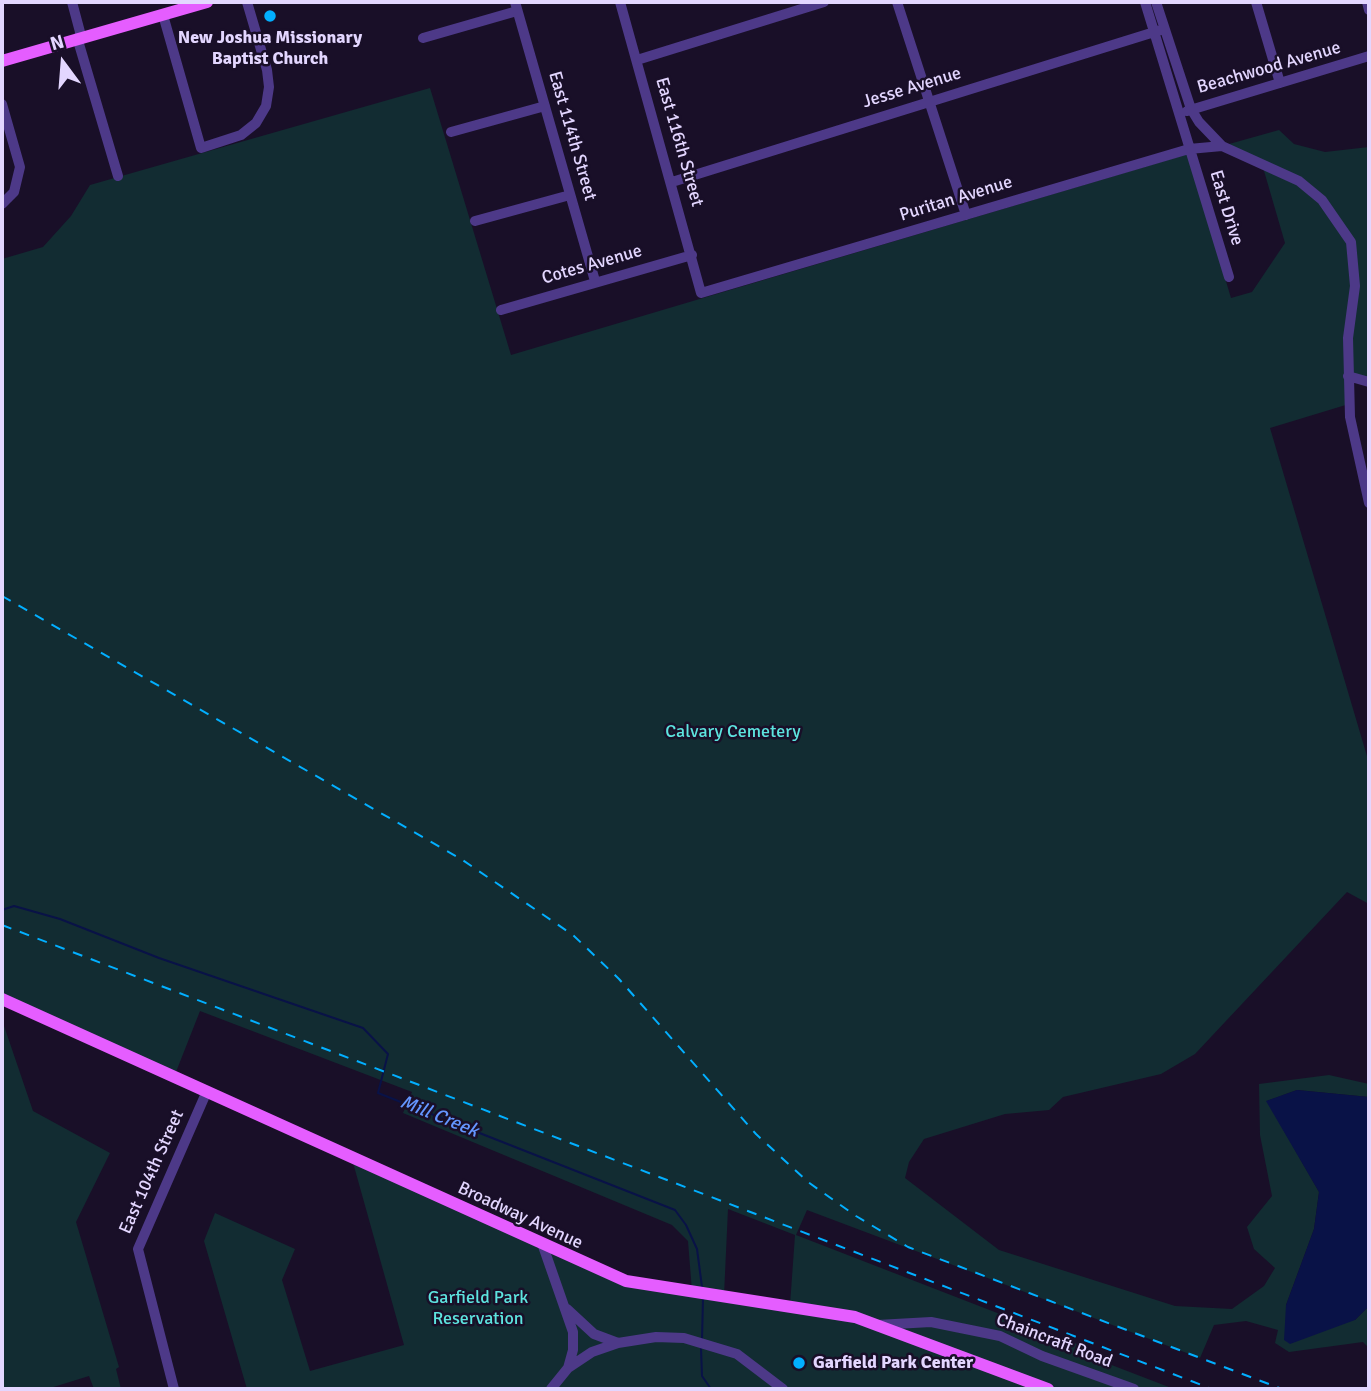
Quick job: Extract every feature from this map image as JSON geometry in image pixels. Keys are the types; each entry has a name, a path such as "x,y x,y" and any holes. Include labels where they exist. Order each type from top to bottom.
{"main road":[{"path":"2,61 163,15 176,6 207,2"},
{"name":"Broadway Avenue","path":"2,999 543,1246 626,1281 855,1317 1048,1389"}],"street":[{"path":"72,2 79,38 118,176"},
{"path":"163,15 201,148 240,135 256,123 266,106 269,87 267,70 247,2"},
{"name":"East 116th Street","path":"620,2 701,293"},
{"path":"637,60 824,2"},
{"path":"897,2 966,215"},
{"path":"1144,2 1159,30 1191,109 1222,146 1299,181 1322,200 1351,242 1355,286 1348,338 1350,417 1369,503"},
{"path":"1156,2 1159,30"},
{"path":"1255,2 1280,83"},
{"path":"1367,2 1369,10"},
{"path":"423,38 516,6"},
{"name":"East 114th Street","path":"516,6 595,281"},
{"name":"Jesse Avenue","path":"672,182 1159,30"},
{"name":"East Drive","path":"1159,30 1178,113 1229,277"},
{"name":"Beachwood Avenue","path":"1178,113 1369,56"},
{"path":"2,104 20,167 14,192 2,204"},
{"path":"451,132 545,106"},
{"name":"Puritan Avenue","path":"701,293 1189,149 1222,146"},
{"path":"475,221 570,195"},
{"name":"Cotes Avenue","path":"501,310 692,255"},
{"path":"1348,376 1369,382"},
{"name":"East 104th Street","path":"174,1389 138,1250 207,1091"},
{"path":"543,1246 568,1309 573,1350 568,1368"},
{"path":"568,1309 594,1334 618,1343"},
{"name":"Chaincraft Road","path":"877,1325 931,1322 1000,1336 1042,1356 1134,1389"},
{"path":"551,1389 568,1368 592,1352 618,1343 656,1337 702,1342 737,1354 783,1389"}],"green space":[{"name":"Calvary Cemetery","path":"430,88 511,355 1188,154 1231,298 1252,292 1285,243 1262,164 1222,146 1279,130 1294,144 1325,152 1369,147 1369,382 1348,376 1349,404 1270,428 1369,763 1369,904 1347,892 1195,1054 1161,1074 1063,1097 1049,1110 1005,1114 924,1139 909,1162 905,1178 999,1250 1175,1306 1232,1309 1264,1286 1275,1268 1254,1249 1247,1227 1272,1196 1260,1135 1259,1084 1329,1075 1369,1084 1369,1097 1297,1090 1267,1101 1319,1192 1314,1229 1286,1305 1355,1320 1369,1306 1369,1348 1363,1342 1289,1352 1275,1343 1278,1330 1246,1321 1214,1325 1200,1358 807,1210 796,1235 1085,1347 1083,1354 1174,1389 247,1389 204,1241 215,1213 295,1249 282,1280 310,1371 404,1345 352,1159 584,1266 692,1291 688,1241 672,1225 403,1113 412,1092 200,1011 174,1077 2,999 2,259 43,247 71,216 90,185","holes":["728,1209 795,1235 790,1305 724,1295"]},
{"path":"2,1020 33,1111 110,1153 76,1222 119,1367 116,1369 121,1389 94,1389 89,1376 47,1389 2,1389"}],"shaded area":[{"path":"1297,1090 1369,1097 1369,1306 1355,1320 1290,1344 1284,1340 1286,1305 1314,1229 1319,1192 1266,1101"}],"waterway":[{"name":"Mill Creek","path":"2,910 14,906 60,919 159,958 363,1028 388,1054 378,1093 675,1210 686,1225 697,1249 702,1287"},
{"name":"Mill Creek","path":"702,1339 703,1299"},
{"name":"Mill Creek","path":"701,1348 702,1376 711,1389"}],"railway":[{"path":"2,596 461,859 573,935 619,979 756,1134 808,1182 856,1216 908,1247 1282,1389"},
{"path":"2,925 1212,1389"}],"place":[{"name":"New Joshua Missionary Baptist Church","path":"270,16"},
{"name":"Garfield Park Center","path":"799,1363"}],"park label":[{"name":"Garfield Park Reservation","path":"478,1308"}]}
